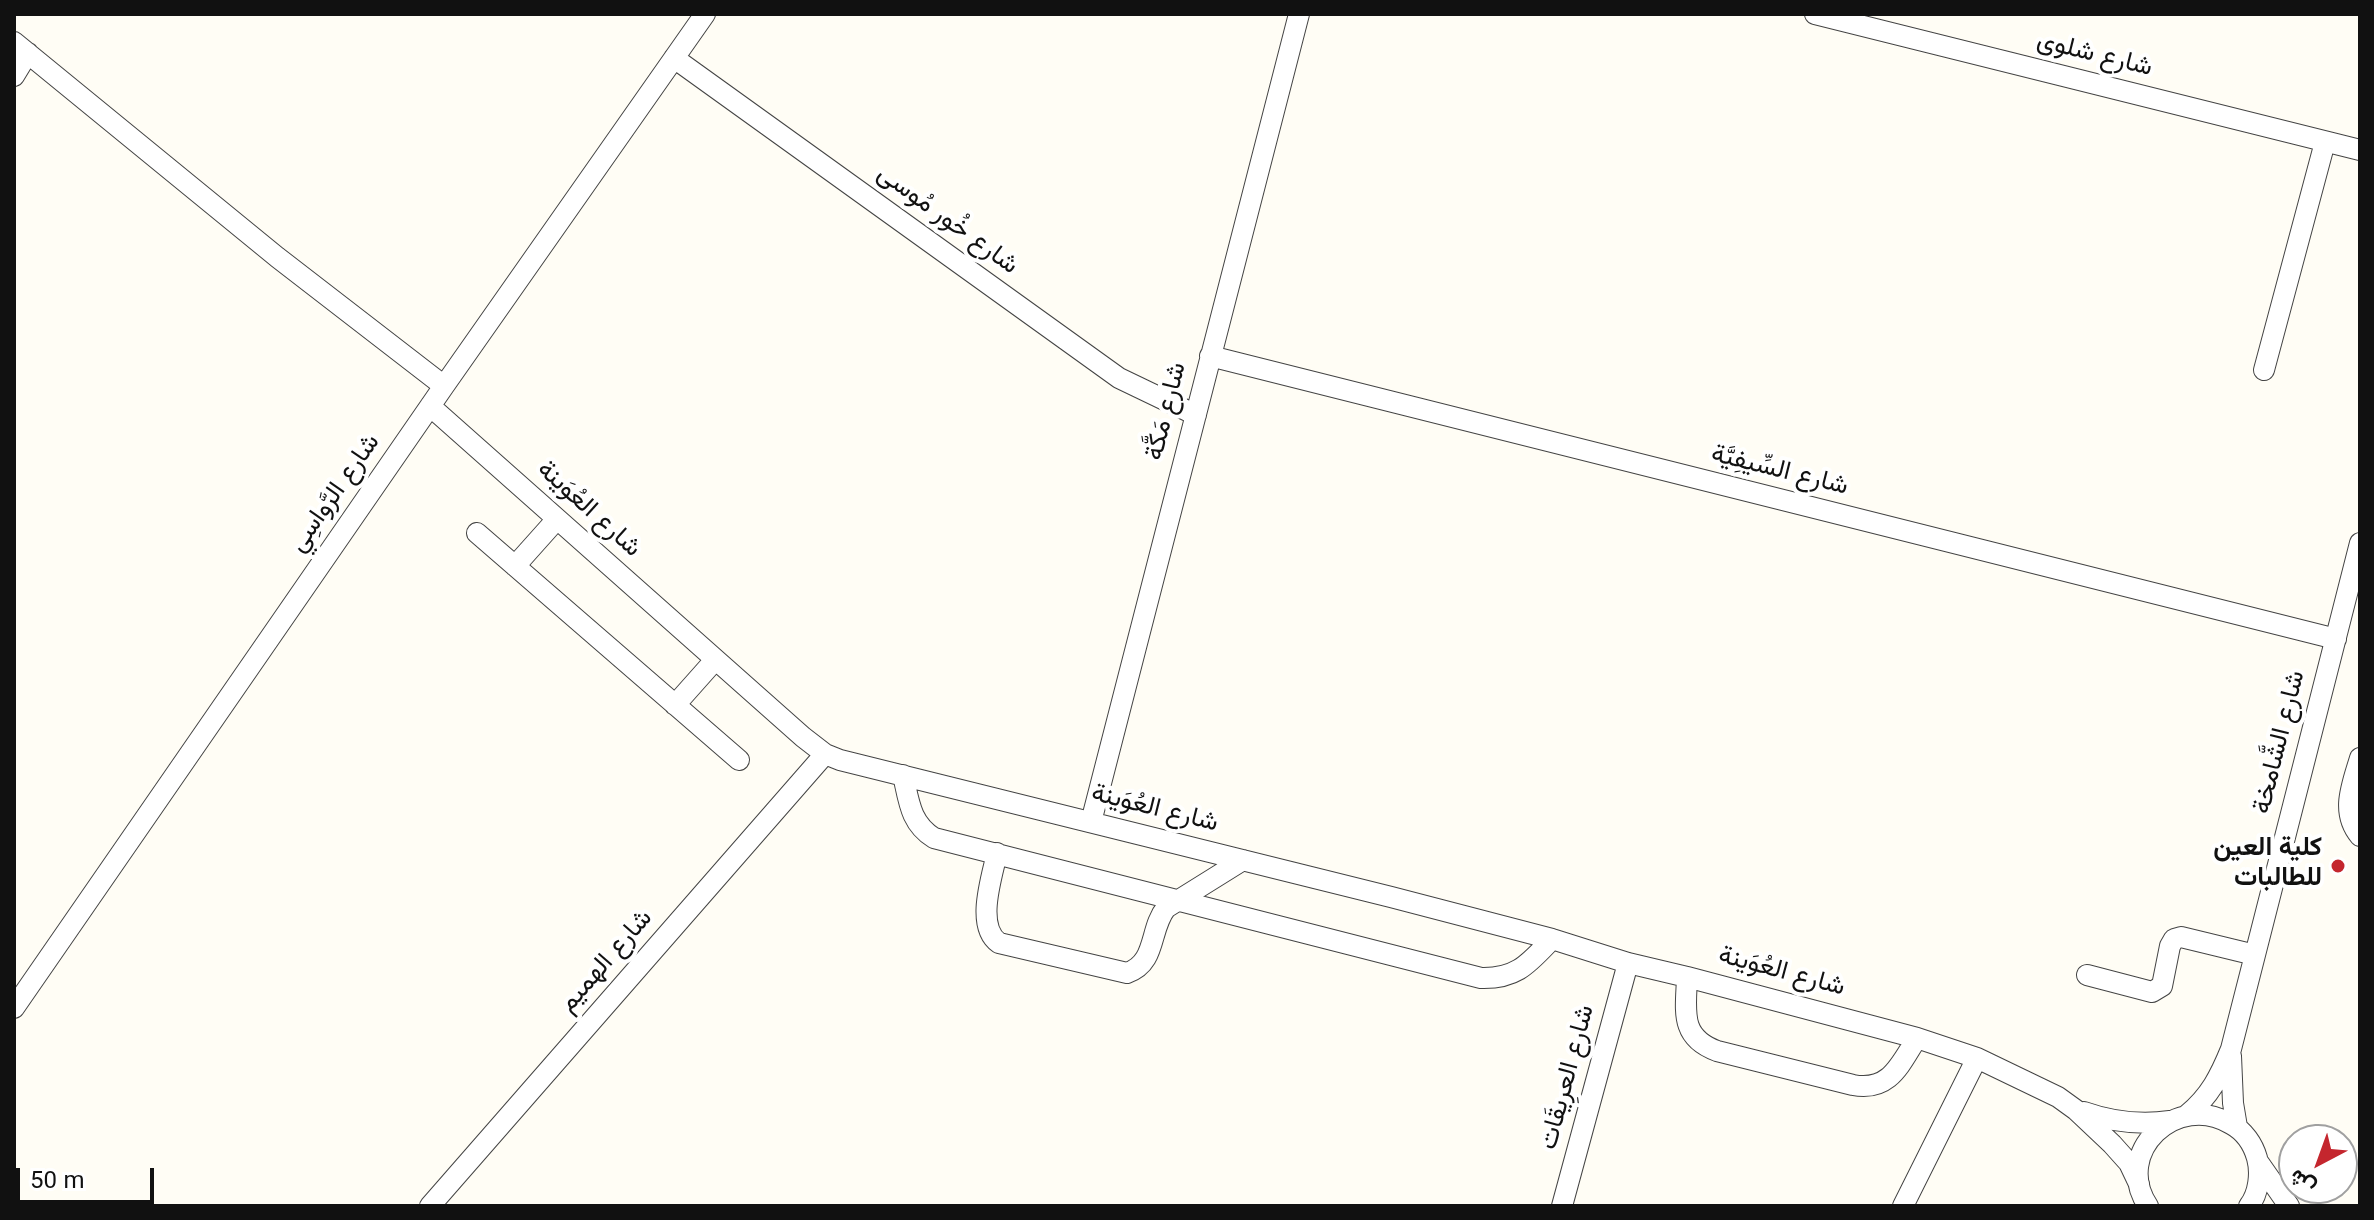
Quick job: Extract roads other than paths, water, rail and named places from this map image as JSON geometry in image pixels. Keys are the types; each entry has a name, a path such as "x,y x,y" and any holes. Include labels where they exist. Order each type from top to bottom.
{"street":[{"name":"شارع الرَّواسِي","path":"14,1008 705,14"},
{"name":"شارع مَكَّة","path":"1091,822 1299,14"},
{"name":"شارع شلوى","path":"1815,14 2360,150"},
{"path":"14,76 21,48 277,257 444,386"},
{"name":"شارع خُور مُوسى","path":"674,58 1119,378 1196,415"},
{"path":"2264,370 2325,142"},
{"name":"شارع السِّيفِيَّة","path":"1210,356 2336,639"},
{"name":"شارع العُوَينة","path":"430,406 810,744 825,754 1552,939 1628,963 1917,1038 1977,1058 2035,1085 2076,1110 2129,1163 2145,1200"},
{"path":"515,566 557,519"},
{"path":"477,533 739,760"},
{"name":"شارع الشَّامخة","path":"2145,1200 2139,1169 2141,1154 2158,1129 2203,1102 2231,1049 2360,543"},
{"path":"675,705 715,660"},
{"name":"شارع الهميم","path":"430,1206 825,754"},
{"path":"2360,758 2348,807 2350,821 2360,836"},
{"path":"903,775 913,817 934,838 1481,978 1496,979 1523,968 1552,939"},
{"path":"997,853 986,923 989,933 999,943 1127,973 1141,965 1147,957 1161,914 1177,899 1243,860"},
{"path":"2087,975 2152,992 2158,990 2162,986 2170,946 2174,939 2181,937 2255,955"},
{"name":"شارع العرِيقَات","path":"1562,1206 1628,963"},
{"path":"1687,977 1687,1024 1691,1034 1698,1042 1717,1051 1853,1085 1870,1086 1893,1074 1917,1038"},
{"name":"شارع الشَّامخة","path":"2231,1049 2237,1127"},
{"path":"1903,1206 1977,1058"},
{"name":"شارع العُوَينة","path":"2076,1110 2125,1122 2150,1124 2204,1114 2222,1118 2237,1127"},
{"path":"2237,1127 2247,1137 2258,1162 2289,1206"},
{"path":"2249,1206 2259,1182 2258,1162"}],"place":[{"name":"كلية العين للطالبات","path":"2338,866"}]}
